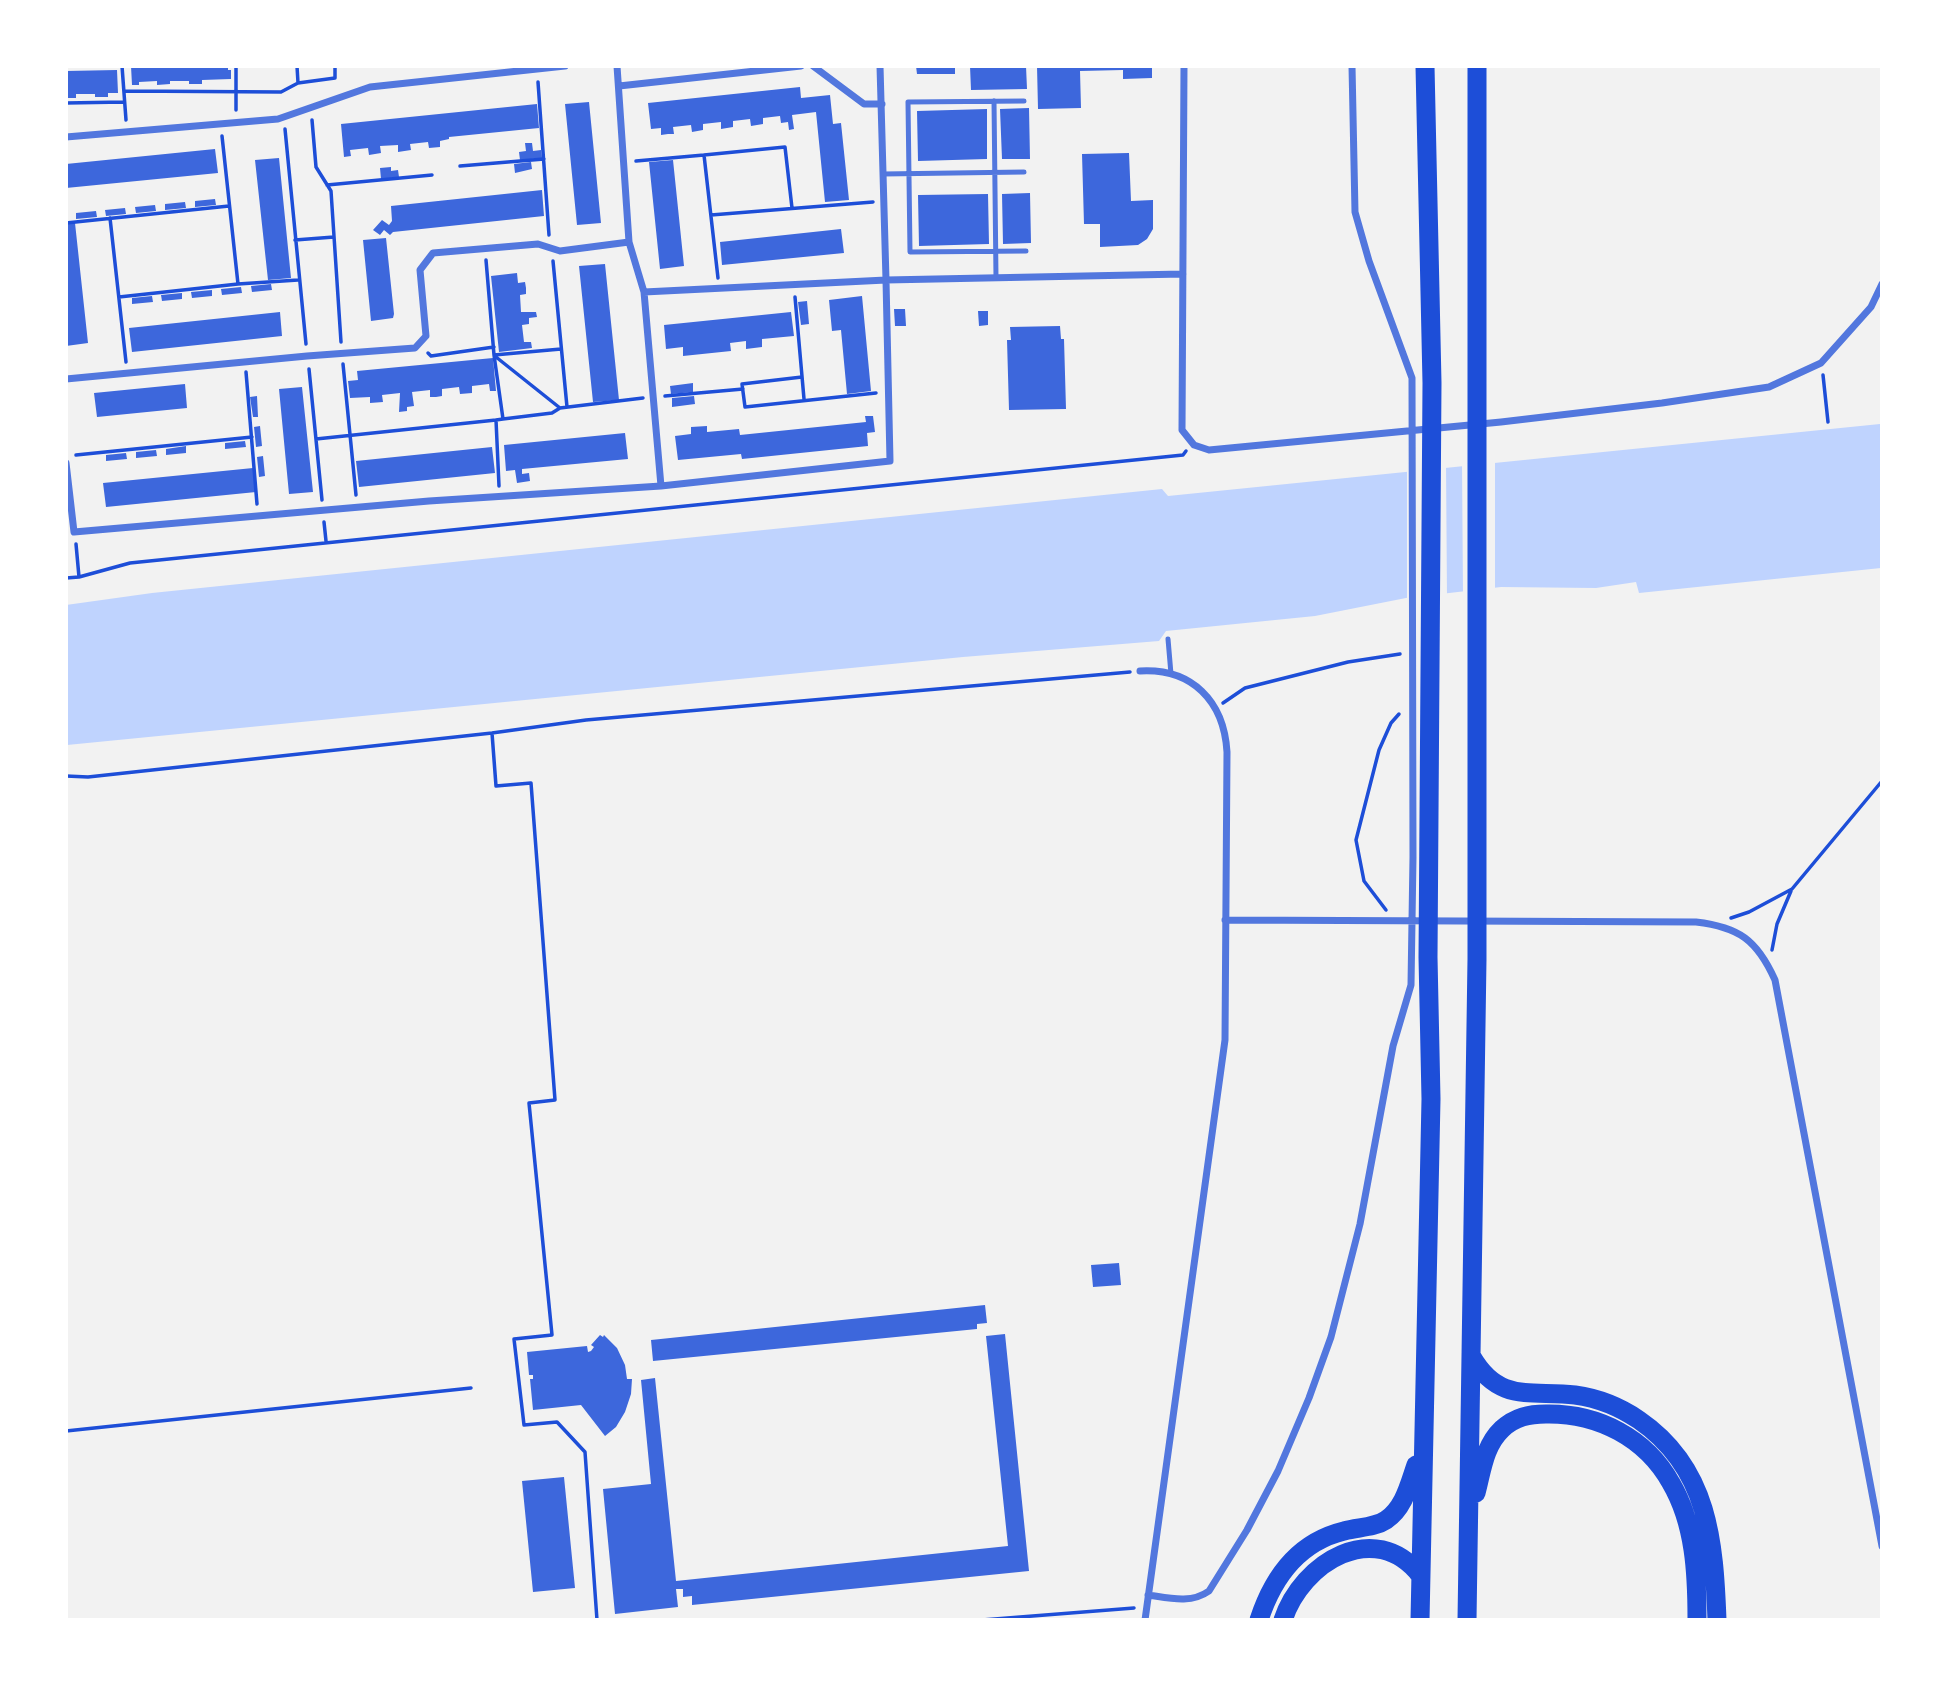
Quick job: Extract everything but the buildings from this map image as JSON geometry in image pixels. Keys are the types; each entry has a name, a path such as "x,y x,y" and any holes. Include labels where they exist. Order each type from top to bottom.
{"highway":[{"path":"1420,1619 1431,1099 1420,956 1422,649 1432,383 1425,66"},
{"path":"1466,1619 1477,959 1477,66"},
{"path":"1472,1357 1480,1371 1497,1386 1516,1392 1596,1399 1634,1417 1664,1440 1690,1475 1705,1512 1713,1548 1717,1619"},
{"path":"1468,1525 1489,1446 1503,1428 1523,1416 1554,1414 1586,1418 1610,1427 1648,1452 1663,1471 1680,1501 1693,1549 1697,1619"},
{"path":"1259,1619 1280,1572 1303,1550 1332,1534 1378,1525 1396,1511 1408,1489 1423,1444"},
{"path":"1283,1619 1294,1592 1313,1570 1355,1550 1383,1550 1398,1554 1420,1575"}],"street":[{"path":"66,137 284,117 370,87 565,66"},
{"path":"617,66 629,242 644,292 661,486"},
{"path":"619,86 801,66"},
{"path":"813,66 864,104 881,104"},
{"path":"66,463 74,532 499,496 661,486 890,461 880,66"},
{"path":"1184,66 1182,430 1194,445 1209,450 1662,404 1769,387 1822,363 1871,307 1881,284"},
{"path":"1352,66 1355,212 1369,261 1412,378 1422,649"},
{"path":"66,379 415,348 426,336 420,270 433,253 538,244 560,251 629,242"},
{"path":"644,292 886,280 1183,274"},
{"path":"1140,671 1171,674 1183,678 1202,691 1216,708 1224,726 1227,752 1225,1040 1145,1619"},
{"path":"1225,920 1657,921 1713,924 1738,932 1752,942 1760,951 1775,980 1881,1546"},
{"path":"1148,1595 1190,1599 1201,1597 1209,1591 1247,1530 1295,1434 1320,1368 1351,1265 1391,1055 1420,956"}],"lane":[{"path":"1024,100 908,102 910,252 1026,251"},
{"path":"994,101 996,278"},
{"path":"883,174 1024,172"},
{"path":"1168,639 1171,674"}],"path":[{"path":"122,66 127,132"},
{"path":"236,66 236,122"},
{"path":"297,66 298,83"},
{"path":"124,92 281,92 298,83 335,78 335,66"},
{"path":"537,69 549,236 545,246"},
{"path":"66,103 124,102"},
{"path":"310,108 316,167 331,191 342,353 357,508"},
{"path":"284,117 326,541"},
{"path":"220,124 238,284"},
{"path":"624,162 785,147 792,208"},
{"path":"704,155 720,288"},
{"path":"460,166 544,159"},
{"path":"327,185 432,176"},
{"path":"711,215 884,201"},
{"path":"66,223 229,206"},
{"path":"110,218 127,373"},
{"path":"295,240 334,237"},
{"path":"555,249 553,258 566,407"},
{"path":"485,250 503,419"},
{"path":"119,297 299,280"},
{"path":"794,285 804,399"},
{"path":"419,344 431,356 494,347"},
{"path":"495,355 561,349"},
{"path":"495,355 560,408"},
{"path":"246,361 258,516"},
{"path":"1822,363 1828,422"},
{"path":"802,377 742,384 745,407 888,391"},
{"path":"316,439 552,413 566,407 743,389"},
{"path":"496,420 499,496"},
{"path":"66,456 252,437"},
{"path":"66,578 130,563 326,541 1182,454 1194,445"},
{"path":"74,532 79,577"},
{"path":"1221,704 1245,688 1348,662 1390,655"},
{"path":"67,776 88,777 492,733 586,720 1140,671"},
{"path":"1389,913 1364,881 1356,840 1379,750 1391,723 1404,709"},
{"path":"492,733 496,786 530,783 555,1100 528,1102 552,1335 514,1339 524,1425 557,1422 584,1451 597,1619"},
{"path":"1775,980 1772,949 1777,925 1791,889 1881,781"},
{"path":"1713,924 1749,912 1791,889"},
{"path":"66,1431 471,1388"},
{"path":"982,1619 1108,1608 1146,1609"}],"water":[{"path":"1881,412 1881,568 1639,593 1636,582 1596,588 1501,587 1406,598 1315,616 1166,631 1159,641 963,657 67,745 66,605 152,593 1162,489 1168,496 1880,424"}],"pier":[{"path":"1495,461 1495,591 1463,595 1462,464"},
{"path":"1446,465 1447,597 1407,601 1407,469"}]}
